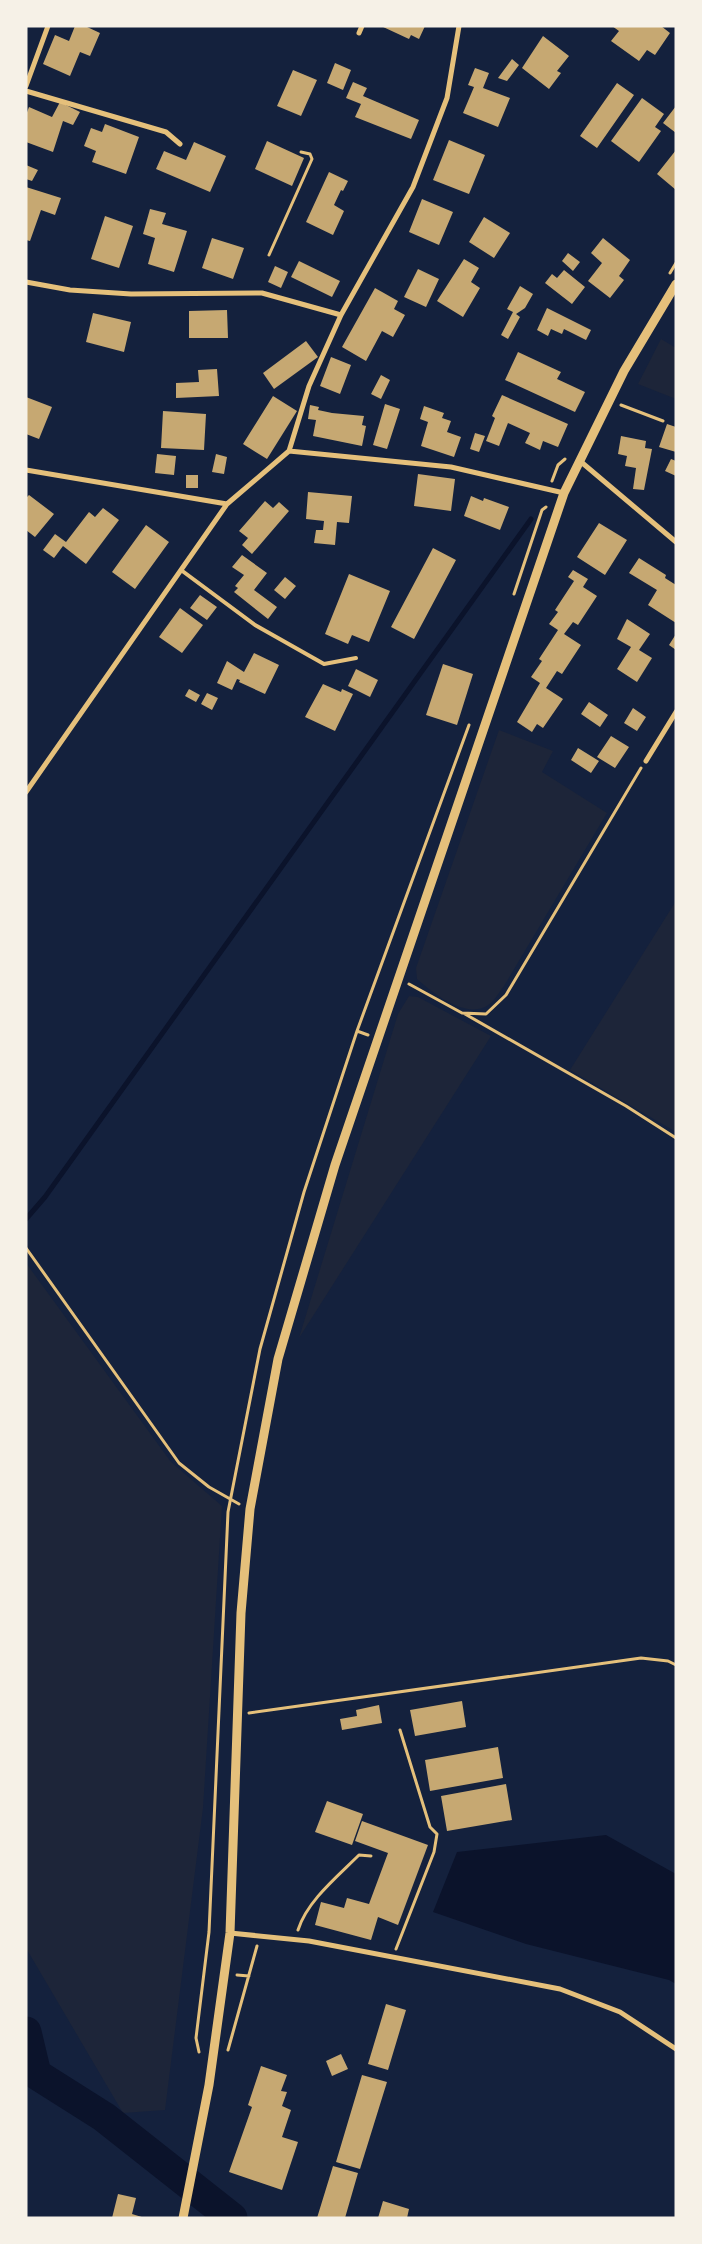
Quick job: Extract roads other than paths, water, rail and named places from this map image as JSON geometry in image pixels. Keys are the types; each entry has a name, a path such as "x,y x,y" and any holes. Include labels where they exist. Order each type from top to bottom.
{"street":[{"path":"26,86 48,26"},
{"path":"358,33 362,26"},
{"path":"26,792 227,504 289,451 309,386 341,315 414,188 447,98 459,26"},
{"path":"26,91 166,132 180,144"},
{"path":"26,282 70,290 131,294 262,293 341,315"},
{"path":"183,2218 209,2085 230,1933 241,1613 250,1509 278,1359 335,1165 564,493 579,460 642,339 676,284"},
{"path":"289,451 451,467 564,493"},
{"path":"579,460 676,542"},
{"path":"26,470 227,504"},
{"path":"646,761 676,712"},
{"path":"230,1933 296,1939 560,1989 620,2012 676,2049"}],"lane":[{"path":"181,570 255,626 324,664 356,658"}],"waterway":[{"path":"26,1219 45,1197 531,519"},
{"path":"26,2032 36,2074 104,2117 232,2218"}]}
